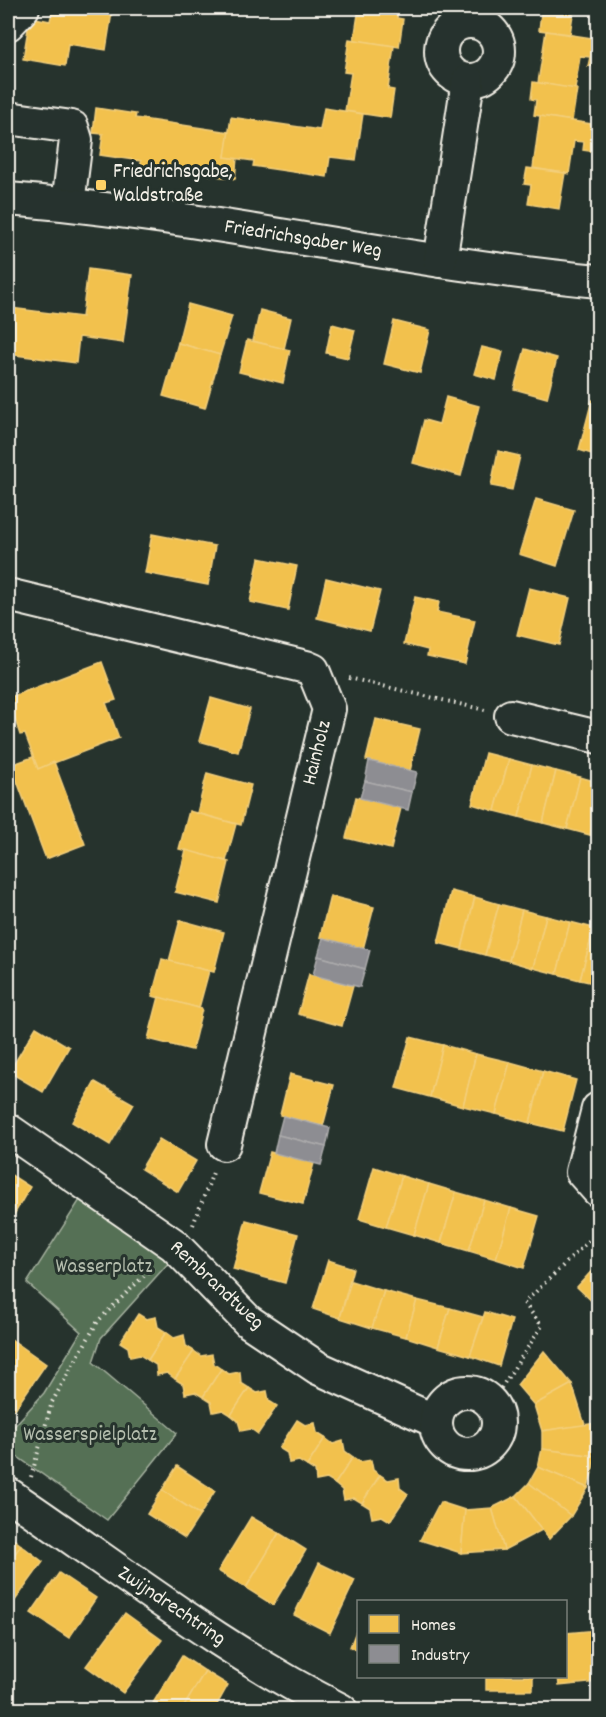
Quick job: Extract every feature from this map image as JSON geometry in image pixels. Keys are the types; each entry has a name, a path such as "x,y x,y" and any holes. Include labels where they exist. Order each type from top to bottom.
{"street":[{"path":"8,24 23,8"},
{"path":"484,16 496,40 498,59 486,75 468,81 450,74 441,58 443,39 455,26 474,22 484,16"},
{"path":"440,261 468,81"},
{"path":"8,118 72,126 76,140 68,204"},
{"name":"Friedrichsgaber Weg","path":"8,199 68,204 440,261 598,281"},
{"path":"8,595 313,670"},
{"name":"Hainholz","path":"224,1144 329,709 313,670"},
{"path":"511,716 598,737"},
{"path":"598,1109 582,1172 598,1190"},
{"name":"Rembrandtweg","path":"8,1130 178,1249 248,1321 318,1368 435,1421"},
{"path":"457,1393 475,1393 491,1403 499,1422 493,1441 477,1454 456,1454 440,1441 435,1421 442,1404 457,1393"},
{"name":"Zwijndrechtring","path":"16,1499 186,1620 286,1682 341,1710"}],"path":[{"path":"313,670 511,716"},
{"path":"16,1499 52,1402 98,1321 178,1249 224,1144"},
{"path":"491,1403 542,1326 524,1303 598,1232"}],"green space":[{"name":"Wasserspielplatz","path":"83,1195 172,1259 101,1338 93,1362 177,1433 107,1520 8,1450 8,1433 44,1393 81,1332 27,1283"}],"building: Homes":[{"path":"53,8 99,8 112,12 106,50 68,44 65,66 23,59 30,17 50,21"},
{"path":"359,8 398,8 397,18 403,19 399,47 354,40"},
{"path":"537,8 574,8 570,34 539,30 541,13 536,12"},
{"path":"546,31 598,39 598,67 588,66 590,57 580,56 575,89 538,83"},
{"path":"349,39 394,46 388,89 394,90 390,118 345,111 351,73 344,72"},
{"path":"533,82 577,89 572,121 534,115 536,100 531,99"},
{"path":"96,108 136,114 135,118 229,132 225,157 237,158 235,179 141,165 141,161 100,155 103,134 93,133"},
{"path":"324,108 363,114 356,160 330,157 327,177 253,166 254,161 225,157 231,117 320,130"},
{"path":"540,116 598,125 596,152 583,150 584,142 574,141 569,174 533,168"},
{"path":"527,168 565,173 559,209 528,204 531,185 524,184"},
{"path":"88,269 132,275 123,343 79,337 76,363 8,354 11,308 82,317"},
{"path":"188,304 232,316 220,355 178,343"},
{"path":"260,310 291,318 284,349 253,341"},
{"path":"394,321 430,330 420,373 384,364"},
{"path":"332,324 355,330 348,358 326,353"},
{"path":"247,340 290,350 283,383 239,372"},
{"path":"178,343 220,355 205,408 163,396"},
{"path":"482,347 503,352 496,380 474,374"},
{"path":"525,349 557,358 547,398 514,389"},
{"path":"446,397 479,406 461,476 413,463 424,420 439,424"},
{"path":"592,400 598,402 598,456 579,450"},
{"path":"498,451 520,456 512,490 491,486"},
{"path":"536,499 574,510 557,566 519,554"},
{"path":"152,534 215,546 208,585 145,573"},
{"path":"259,558 297,566 288,610 250,602"},
{"path":"326,578 380,591 370,631 317,618"},
{"path":"529,588 570,598 559,645 517,635"},
{"path":"415,597 439,602 437,612 475,620 465,664 427,656 428,650 404,644"},
{"path":"595,620 598,620 598,685 596,685"},
{"path":"102,662 116,700 106,703 119,738 38,769 25,734 20,735 8,698"},
{"path":"211,698 250,709 238,752 199,741"},
{"path":"376,719 420,729 410,771 366,760"},
{"path":"485,753 509,759 495,811 472,804"},
{"path":"33,757 38,769 54,762 85,844 46,859 11,765"},
{"path":"509,759 532,765 519,817 495,811"},
{"path":"532,765 556,771 543,823 519,817"},
{"path":"556,771 580,777 567,829 543,823"},
{"path":"207,773 251,785 241,825 197,813"},
{"path":"580,777 598,782 598,804 590,835 567,829"},
{"path":"356,797 401,808 391,849 346,838"},
{"path":"598,804 598,837 590,835"},
{"path":"189,811 236,824 226,861 179,849"},
{"path":"186,850 229,862 219,903 175,892"},
{"path":"451,891 475,897 462,949 438,943"},
{"path":"330,896 374,907 363,949 320,937"},
{"path":"475,897 499,904 485,955 462,949"},
{"path":"499,904 522,910 509,961 485,955"},
{"path":"522,910 546,916 533,968 509,961"},
{"path":"546,916 570,922 557,974 533,968"},
{"path":"180,920 224,932 214,972 169,961"},
{"path":"570,922 594,928 580,980 557,974"},
{"path":"594,928 598,929 598,984 580,980"},
{"path":"162,959 209,971 199,1008 152,996"},
{"path":"309,974 353,986 342,1026 298,1014"},
{"path":"159,997 202,1009 192,1050 148,1039"},
{"path":"36,1027 69,1047 43,1092 9,1072"},
{"path":"410,1037 443,1045 430,1097 396,1088"},
{"path":"443,1045 476,1054 463,1106 430,1097"},
{"path":"476,1054 510,1062 496,1114 463,1106"},
{"path":"510,1062 543,1071 530,1123 496,1114"},
{"path":"543,1071 576,1080 563,1131 530,1123"},
{"path":"290,1074 334,1085 323,1126 280,1115"},
{"path":"95,1082 134,1104 110,1145 72,1122"},
{"path":"159,1139 196,1161 178,1192 141,1169"},
{"path":"270,1152 314,1163 303,1204 259,1193"},
{"path":"374,1167 402,1176 386,1227 359,1219"},
{"path":"8,1173 30,1187 8,1225"},
{"path":"402,1176 429,1184 414,1235 386,1227"},
{"path":"429,1184 456,1192 441,1243 414,1235"},
{"path":"456,1192 484,1200 469,1251 441,1243"},
{"path":"484,1200 511,1208 496,1259 469,1251"},
{"path":"511,1208 539,1216 524,1268 496,1259"},
{"path":"246,1220 298,1234 285,1283 233,1269"},
{"path":"328,1260 353,1268 340,1318 313,1309"},
{"path":"598,1264 598,1307 577,1287"},
{"path":"351,1281 384,1291 372,1328 340,1318"},
{"path":"384,1291 417,1300 406,1337 372,1328"},
{"path":"417,1300 450,1308 438,1347 406,1337"},
{"path":"450,1308 483,1317 470,1356 438,1347"},
{"path":"485,1312 512,1320 499,1366 470,1356"},
{"path":"138,1314 146,1319 156,1317 158,1327 166,1332 148,1360 140,1355 130,1357 128,1347 120,1342"},
{"path":"166,1332 174,1338 184,1335 186,1346 194,1351 175,1379 167,1373 157,1375 156,1365 148,1360"},
{"path":"11,1339 46,1364 15,1409 8,1404 8,1343"},
{"path":"194,1351 201,1356 212,1354 214,1364 221,1369 203,1397 195,1392 185,1394 183,1384 175,1379"},
{"path":"544,1351 572,1384 534,1405 517,1385"},
{"path":"221,1369 229,1374 240,1372 241,1383 249,1388 231,1415 223,1410 213,1412 211,1402 203,1397"},
{"path":"572,1384 585,1425 542,1431 534,1405"},
{"path":"249,1388 257,1393 267,1391 269,1401 277,1406 258,1434 251,1429 241,1431 238,1421 231,1415"},
{"path":"297,1420 305,1425 315,1423 317,1433 325,1438 307,1466 299,1461 289,1463 287,1453 279,1448"},
{"path":"596,1423 596,1456 542,1449 542,1431"},
{"path":"325,1438 333,1444 343,1441 345,1451 353,1457 335,1484 327,1479 316,1481 315,1471 307,1466"},
{"path":"542,1449 596,1456 588,1488 538,1467"},
{"path":"353,1457 360,1462 371,1460 373,1470 380,1475 362,1503 354,1498 344,1500 342,1490 335,1484"},
{"path":"177,1466 215,1491 200,1515 162,1490"},
{"path":"538,1467 588,1488 571,1516 529,1483"},
{"path":"380,1475 388,1480 399,1478 400,1488 408,1494 390,1521 382,1516 372,1518 370,1508 362,1503"},
{"path":"529,1483 571,1516 549,1539 516,1496"},
{"path":"162,1490 200,1515 185,1538 147,1514"},
{"path":"516,1496 542,1530 504,1550 492,1508"},
{"path":"440,1502 465,1510 461,1553 420,1540"},
{"path":"492,1508 504,1550 461,1553 465,1510"},
{"path":"251,1517 279,1533 246,1588 218,1571"},
{"path":"279,1533 306,1550 273,1605 246,1588"},
{"path":"8,1535 21,1545 8,1564"},
{"path":"21,1545 43,1562 14,1602 8,1598 8,1564"},
{"path":"319,1563 355,1580 330,1633 294,1615"},
{"path":"59,1573 96,1598 69,1638 31,1613"},
{"path":"125,1613 162,1640 123,1693 86,1666"},
{"path":"357,1629 357,1650 350,1647"},
{"path":"598,1630 598,1682 559,1686 558,1678 567,1678 567,1633"},
{"path":"182,1656 205,1671 182,1710 165,1710 153,1703"},
{"path":"205,1671 228,1685 214,1710 182,1710"},
{"path":"486,1678 533,1678 533,1690 486,1690"}],"building: Industry":[{"path":"369,761 417,772 412,792 365,781"},
{"path":"365,781 412,792 408,810 360,798"},
{"path":"323,938 370,950 365,969 318,956"},
{"path":"318,956 365,969 360,987 313,975"},
{"path":"283,1116 330,1128 326,1147 278,1135"},
{"path":"278,1135 326,1147 321,1165 274,1153"}],"place":[{"name":"Friedrichsgabe, Waldstraße","path":"101,185"}],"park label":[{"name":"Wasserplatz","path":"104,1268"}]}
